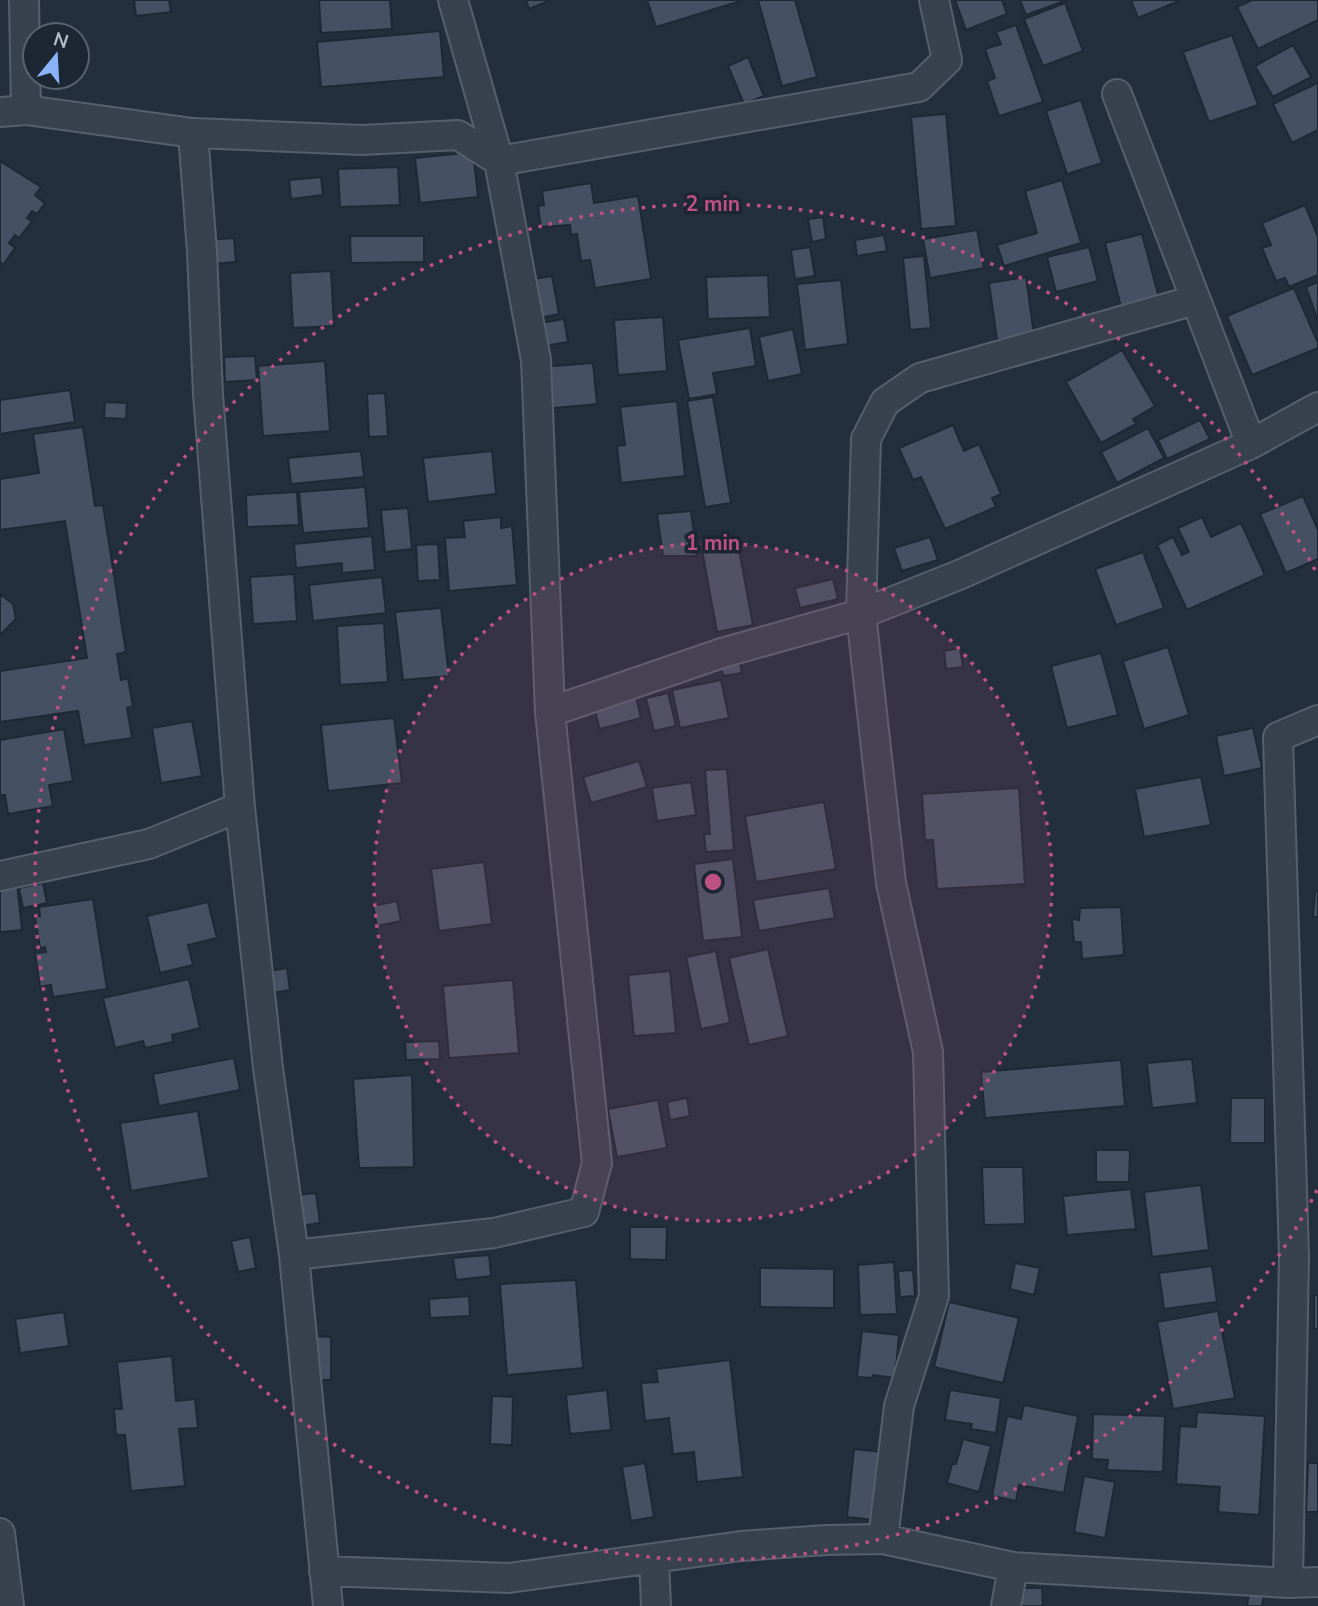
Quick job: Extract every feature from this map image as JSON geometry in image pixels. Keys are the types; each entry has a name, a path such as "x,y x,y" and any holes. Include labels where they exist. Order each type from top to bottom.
{"street":[{"path":"24,0 13,111 193,133 362,140 458,135 499,161 919,87 947,60 934,0"},
{"path":"294,1255 494,1233 584,1212 597,1163 550,712 536,360 499,161 453,0"},
{"path":"1117,94 1251,444"},
{"path":"193,133 202,252 208,394 240,807 268,1068 294,1255 328,1606"},
{"path":"883,1539 899,1406 934,1296 928,1052 891,883 861,614 866,439 885,402 920,378 1195,300"},
{"path":"550,712 722,653 861,614 959,575 1251,444 1318,407"},
{"path":"1288,1583 1294,1255 1278,737 1318,720"},
{"path":"0,876 149,844 240,807"},
{"path":"0,1533 9,1606"},
{"path":"324,1571 509,1578 741,1546 883,1539 1013,1567 1318,1583"},
{"path":"654,1559 656,1606"},
{"path":"1006,1606 1013,1567"}],"building":[{"path":"134,0 169,0 171,12 136,16"},
{"path":"319,0 390,0 392,29 321,33"},
{"path":"526,0 551,0 529,9"},
{"path":"647,0 744,0 656,27"},
{"path":"758,0 795,0 817,77 782,86"},
{"path":"955,0 1002,0 1007,14 966,30"},
{"path":"1020,0 1067,0 1026,15"},
{"path":"1131,0 1181,0 1138,18"},
{"path":"1252,0 1318,0 1318,20 1258,49 1237,7"},
{"path":"1065,3 1083,51 1043,66 1024,19"},
{"path":"1016,25 1043,102 999,116 987,81 995,78 985,49 1001,44 996,32"},
{"path":"440,31 444,77 321,87 317,42"},
{"path":"1232,35 1258,105 1209,122 1183,52"},
{"path":"1293,45 1311,77 1273,97 1255,66"},
{"path":"748,57 764,96 744,104 728,66"},
{"path":"1318,83 1318,130 1292,143 1273,104"},
{"path":"1081,100 1102,163 1067,174 1046,111"},
{"path":"946,114 956,226 921,229 911,117"},
{"path":"473,152 478,197 420,203 415,158"},
{"path":"0,161 41,187 35,195 45,203 37,214 32,211 27,218 32,221 19,238 15,235 9,243 15,248 3,265 0,262"},
{"path":"398,167 400,205 340,207 338,169"},
{"path":"321,177 323,195 291,199 289,180"},
{"path":"1062,180 1081,243 1004,266 997,245 1037,233 1025,191"},
{"path":"591,183 594,203 638,196 651,279 595,288 590,260 581,261 577,234 571,235 570,225 541,227 538,206 544,205 542,191"},
{"path":"1305,205 1318,237 1318,275 1289,287 1285,278 1276,281 1262,248 1271,245 1262,223"},
{"path":"823,217 826,239 812,242 808,219"},
{"path":"977,230 984,268 930,278 923,239"},
{"path":"1142,234 1159,298 1121,307 1105,243"},
{"path":"884,235 887,251 857,256 855,240"},
{"path":"350,236 424,236 424,262 351,263"},
{"path":"234,238 236,262 209,264 207,240"},
{"path":"810,247 815,276 795,279 791,250"},
{"path":"1089,247 1098,281 1056,292 1047,257"},
{"path":"924,256 931,328 910,330 903,258"},
{"path":"331,271 334,326 293,328 290,273"},
{"path":"768,275 770,317 708,319 706,277"},
{"path":"552,276 559,314 535,319 528,280"},
{"path":"1026,277 1034,334 997,340 989,283"},
{"path":"841,280 848,344 805,350 797,284"},
{"path":"1318,282 1318,321 1306,287"},
{"path":"1294,288 1318,348 1252,375 1227,316"},
{"path":"663,317 667,371 618,375 614,320"},
{"path":"564,319 568,342 539,347 535,324"},
{"path":"750,328 756,366 713,373 717,394 689,399 678,340"},
{"path":"793,329 802,374 768,381 759,337"},
{"path":"1122,350 1155,406 1133,419 1136,424 1101,443 1066,382"},
{"path":"255,356 257,380 225,382 224,357"},
{"path":"325,361 330,431 263,436 258,366"},
{"path":"593,363 597,404 544,409 541,367"},
{"path":"70,390 75,422 0,434 0,400"},
{"path":"385,393 388,436 369,437 367,394"},
{"path":"713,397 731,503 705,507 687,401"},
{"path":"677,401 685,476 621,483 617,446 625,445 620,407"},
{"path":"105,402 127,403 126,419 104,418"},
{"path":"1200,420 1210,439 1167,459 1158,440"},
{"path":"953,425 964,451 979,444 1001,494 992,498 996,507 945,529 921,477 913,480 899,448"},
{"path":"83,427 95,506 103,505 126,652 117,654 121,680 128,678 133,706 127,708 132,738 84,745 78,711 0,722 0,671 87,658 65,521 0,530 0,479 39,473 33,434"},
{"path":"1148,428 1164,458 1117,483 1101,452"},
{"path":"361,451 364,477 291,484 288,458"},
{"path":"492,451 496,494 428,502 423,458"},
{"path":"365,487 369,528 303,533 299,492"},
{"path":"297,492 299,525 247,527 246,495"},
{"path":"1303,496 1318,530 1318,559 1286,573 1260,514"},
{"path":"408,508 412,549 385,552 381,510"},
{"path":"691,511 697,556 663,556 657,514"},
{"path":"501,517 501,528 512,526 517,585 449,591 445,538 465,537 463,521"},
{"path":"1202,517 1211,537 1241,523 1265,575 1187,610 1157,545 1173,537 1182,555 1189,552 1178,528"},
{"path":"372,536 375,570 342,573 342,563 296,568 294,544"},
{"path":"930,537 938,560 902,571 894,548"},
{"path":"438,544 440,580 418,581 416,545"},
{"path":"738,544 753,625 717,632 702,550"},
{"path":"1143,552 1164,608 1116,625 1095,569"},
{"path":"294,574 297,621 253,624 250,577"},
{"path":"382,577 386,613 313,621 309,585"},
{"path":"833,579 838,599 800,608 795,588"},
{"path":"0,594 13,604 16,619 0,635"},
{"path":"441,608 449,676 403,680 395,612"},
{"path":"384,623 388,682 340,685 337,626"},
{"path":"1168,647 1189,715 1144,729 1123,661"},
{"path":"960,648 963,667 946,669 944,651"},
{"path":"1101,653 1118,715 1067,728 1051,666"},
{"path":"740,663 742,673 723,676 721,666"},
{"path":"721,680 729,718 680,728 672,690"},
{"path":"668,693 676,726 654,731 646,698"},
{"path":"636,697 641,718 600,729 594,708"},
{"path":"394,718 402,783 328,791 321,725"},
{"path":"192,721 202,776 161,783 152,728"},
{"path":"1253,728 1262,768 1224,776 1216,736"},
{"path":"64,729 73,781 49,785 53,806 8,814 5,795 0,795 0,740"},
{"path":"639,761 647,787 591,803 583,777"},
{"path":"727,769 734,850 706,852 704,834 710,834 705,770"},
{"path":"1201,777 1211,825 1144,837 1135,789"},
{"path":"691,782 696,815 657,821 652,788"},
{"path":"1019,788 1025,884 937,889 933,840 925,840 922,794"},
{"path":"824,802 836,869 756,882 745,816"},
{"path":"733,859 742,937 703,941 694,864"},
{"path":"484,862 492,924 439,931 431,869"},
{"path":"43,883 47,903 23,908 19,888"},
{"path":"17,884 22,930 0,932 0,886"},
{"path":"829,888 835,918 759,931 753,900"},
{"path":"1315,891 1318,891 1318,917 1313,917"},
{"path":"93,899 107,989 53,997 51,985 40,987 35,953 46,952 45,947 40,948 35,917 40,916 39,907"},
{"path":"397,901 401,921 377,926 373,906"},
{"path":"208,902 217,938 188,945 193,965 160,973 147,916"},
{"path":"1121,907 1124,955 1082,959 1081,942 1074,942 1072,919 1079,920 1080,908"},
{"path":"768,949 788,1036 749,1045 729,958"},
{"path":"716,951 730,1023 701,1029 686,957"},
{"path":"287,968 290,990 273,993 269,971"},
{"path":"670,971 676,1033 634,1036 628,975"},
{"path":"189,979 200,1028 172,1035 173,1042 145,1048 143,1041 115,1048 103,998"},
{"path":"513,980 519,1053 449,1058 443,986"},
{"path":"439,1041 440,1059 406,1060 405,1042"},
{"path":"234,1058 240,1090 159,1106 153,1074"},
{"path":"1192,1059 1197,1103 1152,1108 1147,1063"},
{"path":"1121,1060 1125,1106 985,1118 981,1072"},
{"path":"412,1075 414,1167 359,1168 353,1079"},
{"path":"687,1098 690,1116 670,1120 667,1102"},
{"path":"1231,1098 1265,1098 1265,1143 1230,1143"},
{"path":"658,1100 667,1148 617,1157 608,1109"},
{"path":"198,1111 209,1178 131,1191 120,1123"},
{"path":"1096,1150 1130,1150 1129,1182 1096,1182"},
{"path":"982,1167 1023,1167 1025,1224 984,1225"},
{"path":"1201,1185 1209,1250 1152,1257 1144,1192"},
{"path":"1131,1189 1136,1229 1067,1235 1063,1196"},
{"path":"316,1193 320,1223 301,1226 297,1195"},
{"path":"630,1227 667,1227 666,1260 630,1259"},
{"path":"250,1237 256,1268 238,1272 231,1241"},
{"path":"489,1255 491,1276 456,1280 453,1258"},
{"path":"894,1262 897,1314 860,1315 858,1265"},
{"path":"1015,1263 1040,1268 1034,1295 1010,1289"},
{"path":"1212,1266 1217,1302 1164,1309 1159,1273"},
{"path":"760,1268 834,1269 834,1308 760,1307"},
{"path":"913,1270 915,1296 900,1297 898,1271"},
{"path":"576,1280 583,1368 507,1375 500,1284"},
{"path":"1314,1295 1318,1295 1318,1329 1314,1329"},
{"path":"469,1296 470,1316 430,1318 429,1299"},
{"path":"949,1302 1019,1318 1003,1383 934,1367"},
{"path":"1218,1311 1235,1398 1173,1409 1157,1322"},
{"path":"64,1312 69,1346 20,1353 15,1319"},
{"path":"862,1331 899,1335 895,1378 873,1375 872,1378 857,1377"},
{"path":"311,1336 331,1337 331,1380 310,1380"},
{"path":"172,1356 176,1401 195,1399 198,1428 179,1429 185,1486 131,1491 125,1435 116,1435 114,1409 122,1409 117,1362"},
{"path":"730,1360 743,1477 697,1482 694,1452 673,1454 669,1418 645,1421 641,1383 658,1382 656,1369"},
{"path":"607,1390 611,1430 570,1434 566,1395"},
{"path":"950,1390 1001,1398 996,1433 971,1429 972,1424 945,1420"},
{"path":"492,1396 513,1397 512,1445 490,1444"},
{"path":"1024,1405 1078,1416 1064,1493 1019,1485 1016,1501 992,1496 1007,1416 1021,1419"},
{"path":"1197,1412 1265,1416 1259,1515 1218,1512 1220,1487 1176,1484 1180,1426 1196,1427"},
{"path":"1093,1414 1165,1416 1163,1472 1107,1470 1108,1460 1092,1459"},
{"path":"963,1439 991,1446 979,1492 947,1483"},
{"path":"854,1449 882,1452 875,1520 847,1517"},
{"path":"645,1463 654,1517 631,1521 622,1467"},
{"path":"1308,1463 1318,1463 1318,1512 1306,1512"},
{"path":"1084,1476 1115,1482 1105,1538 1074,1532"},
{"path":"1019,1588 1042,1588 1043,1606 1019,1606"},
{"path":"1249,1592 1264,1595 1262,1606 1247,1606"}]}
